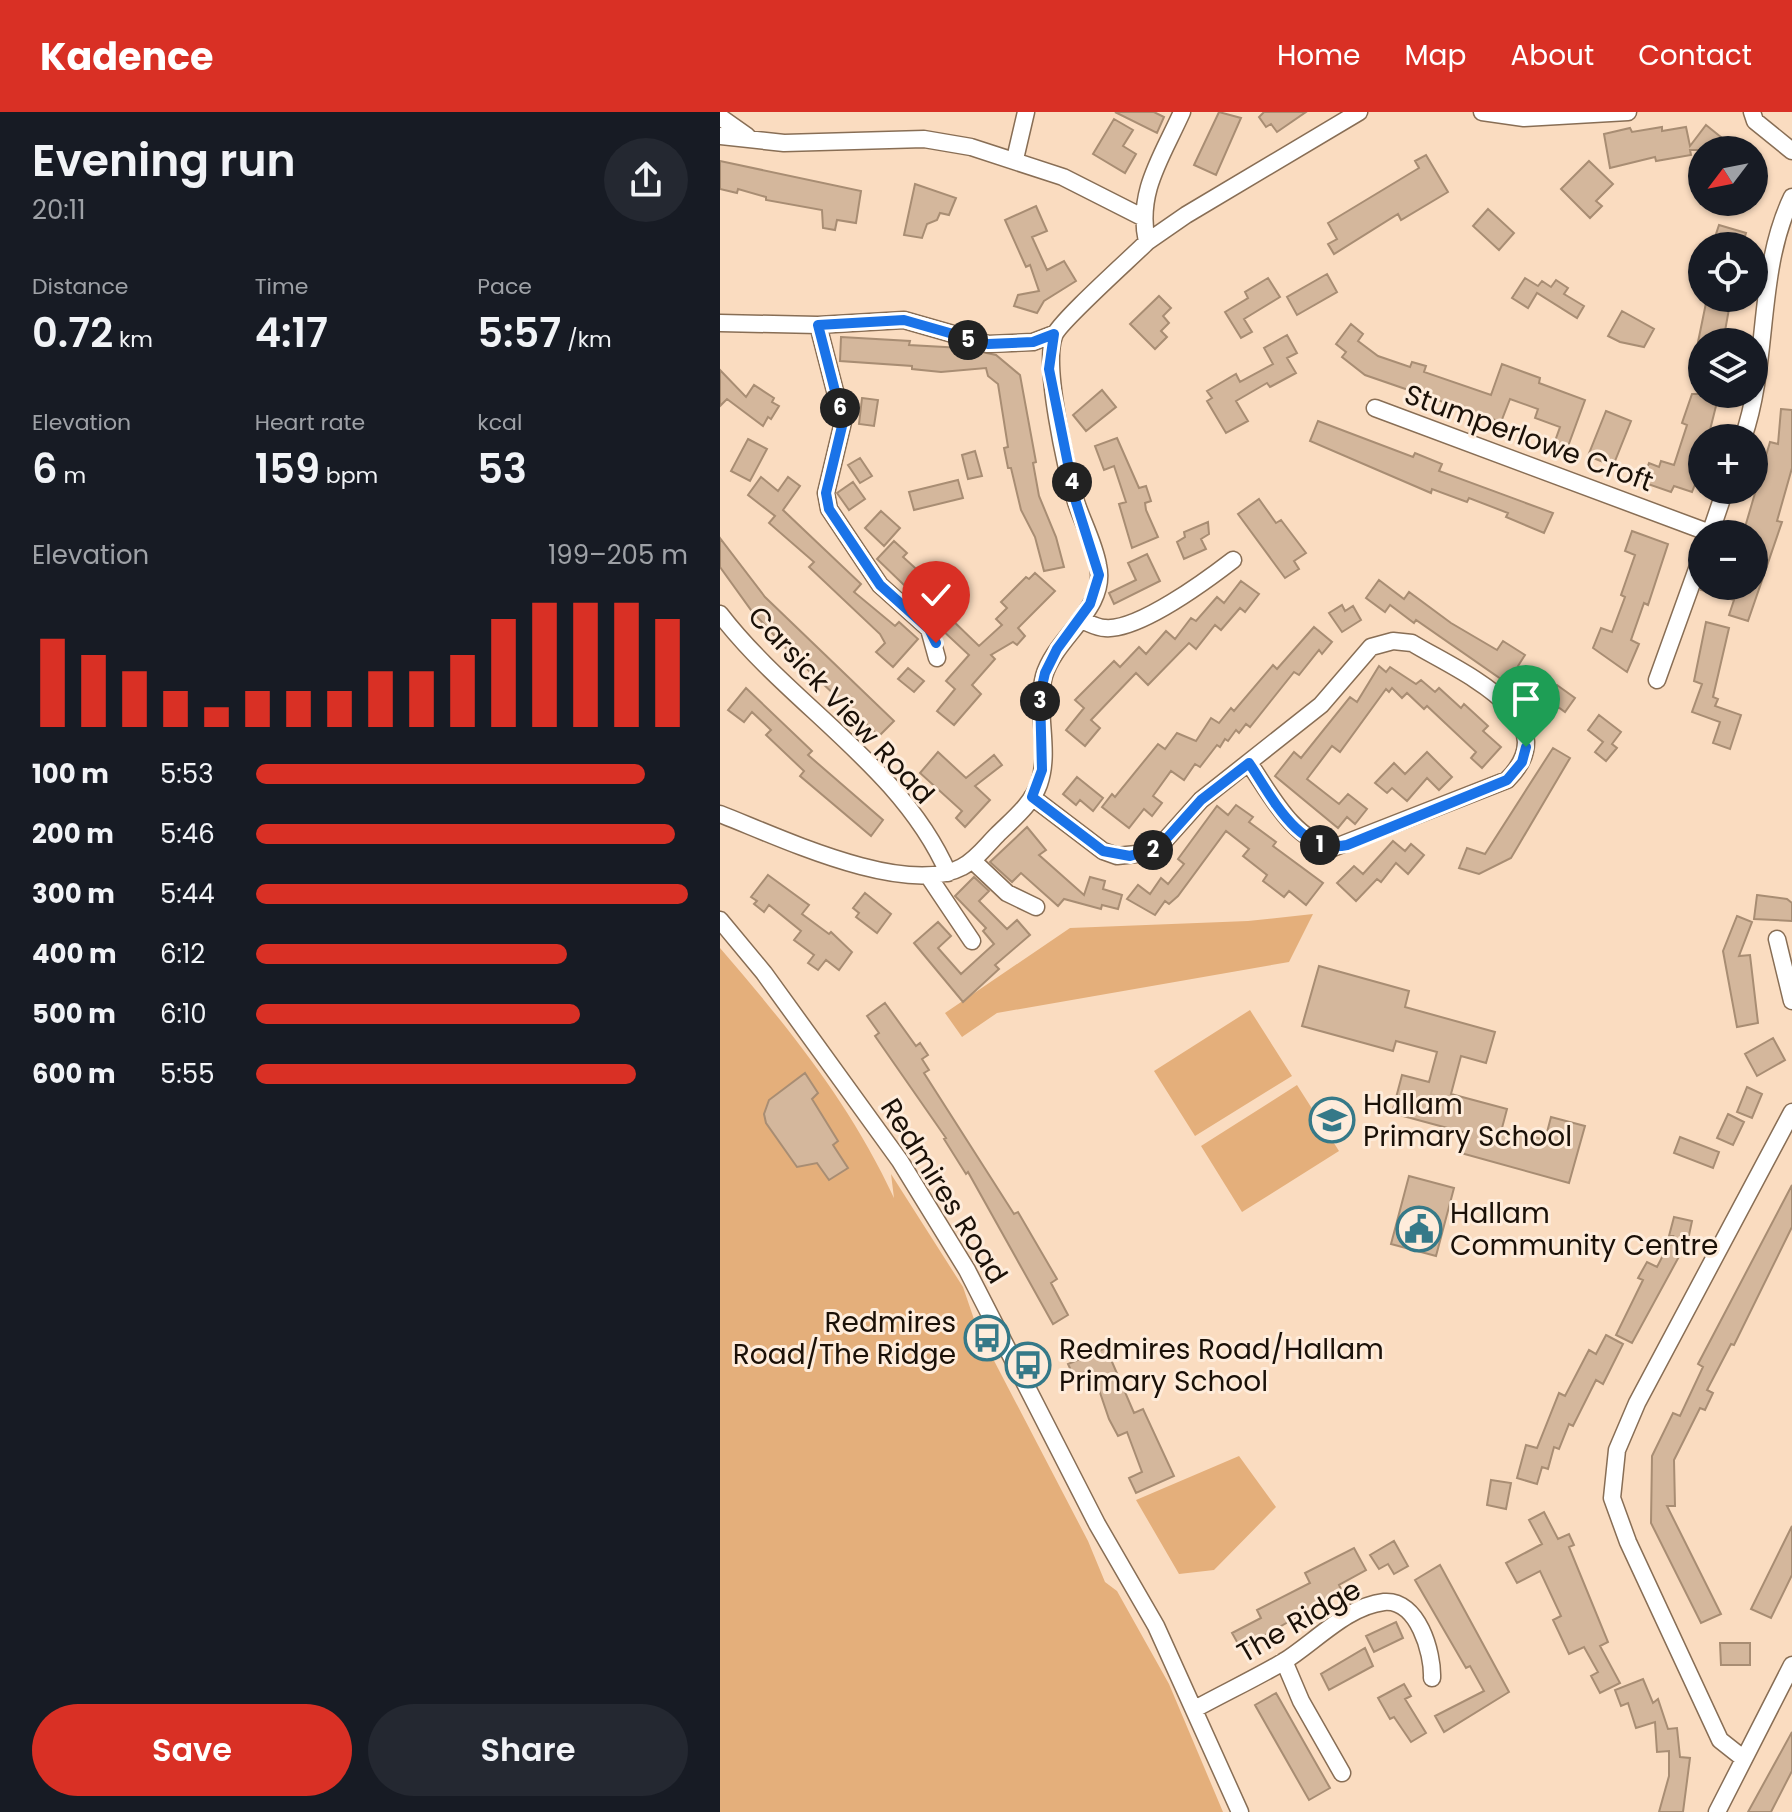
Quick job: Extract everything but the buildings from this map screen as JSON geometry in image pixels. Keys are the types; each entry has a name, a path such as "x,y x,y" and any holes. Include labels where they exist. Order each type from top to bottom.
{"street":[{"path":"1015,159 1026,112"},
{"path":"1147,242 1142,217 1146,190 1182,112"},
{"path":"720,323 818,325 904,320 988,344 1033,342 1054,334 1147,242 1359,112"},
{"path":"1482,112 1524,118 1628,112"},
{"path":"1738,112 1754,117 1792,151"},
{"path":"720,117 752,139"},
{"path":"720,136 784,143 924,139 1015,159 1063,177 1142,217"},
{"path":"1746,424 1754,393 1776,245 1792,197"},
{"path":"818,325 843,422 826,493 829,509 880,585 929,629 936,643 937,658"},
{"path":"720,814 836,858 899,874 929,877 948,873 972,860 1032,797 1042,770 1040,695 1045,673 1057,649 1081,620 1097,586 1099,566 1075,499 1049,369 1054,334"},
{"name":"Stumperlowe Croft","path":"1375,408 1688,525"},
{"path":"1081,620 1107,628 1131,622 1233,560"},
{"path":"1657,680 1688,594"},
{"name":"Carsick View Road","path":"720,614 773,674 894,791 924,831 948,873"},
{"path":"1032,797 1103,851 1130,856 1159,847 1201,800 1321,705 1371,647 1393,641 1412,643 1515,708 1526,734 1522,762 1507,780 1333,848 1306,837 1293,824 1249,763"},
{"path":"972,860 1007,893 1036,907"},
{"path":"929,877 972,941"},
{"name":"Redmires Road","path":"720,920 791,1010 900,1161 967,1270 1097,1524 1156,1626 1240,1812"},
{"path":"1777,939 1786,959 1792,1001"},
{"path":"1744,1759 1720,1740 1713,1726 1618,1518 1612,1476 1617,1450 1637,1403 1792,1112"},
{"name":"The Ridge","path":"1195,1709 1284,1661 1338,1623 1372,1605 1388,1602 1401,1606 1412,1617 1429,1644 1432,1678"},
{"path":"1284,1661 1301,1701 1342,1773"},
{"path":"1717,1812 1792,1665"}],"shaded area":[{"path":"1313,914 1289,962 997,1013 962,1037 945,1013 1070,928 1248,921"},
{"path":"720,948 816,1067 858,1130 894,1198 891,1174 963,1287 977,1328 1088,1541 1105,1582 1117,1591 1169,1684 1223,1812 720,1812"},
{"path":"1250,1010 1292,1076 1195,1136 1154,1071"},
{"path":"1297,1085 1339,1151 1242,1212 1201,1146"},
{"path":"1239,1456 1276,1507 1214,1570 1179,1574 1136,1500"}],"place":[{"name":"Hallam Primary School","path":"1332,1120"},
{"name":"Hallam Community Centre","path":"1419,1229"},
{"name":"Redmires Road/The Ridge","path":"987,1338"},
{"name":"Redmires Road/Hallam Primary School","path":"1028,1365"}],"route":[{"path":"936,643 929,629 880,585 829,509 826,493 843,422 818,325 904,320 931,325 958,337 988,344 1014,345 1054,334 1049,369 1075,499 1099,566 1099,575 1090,604 1057,649 1045,673 1040,695 1042,770 1032,797 1103,851 1130,856 1159,847 1201,800 1249,763 1306,837 1333,848 1347,845 1507,780 1522,762 1526,747"}]}
